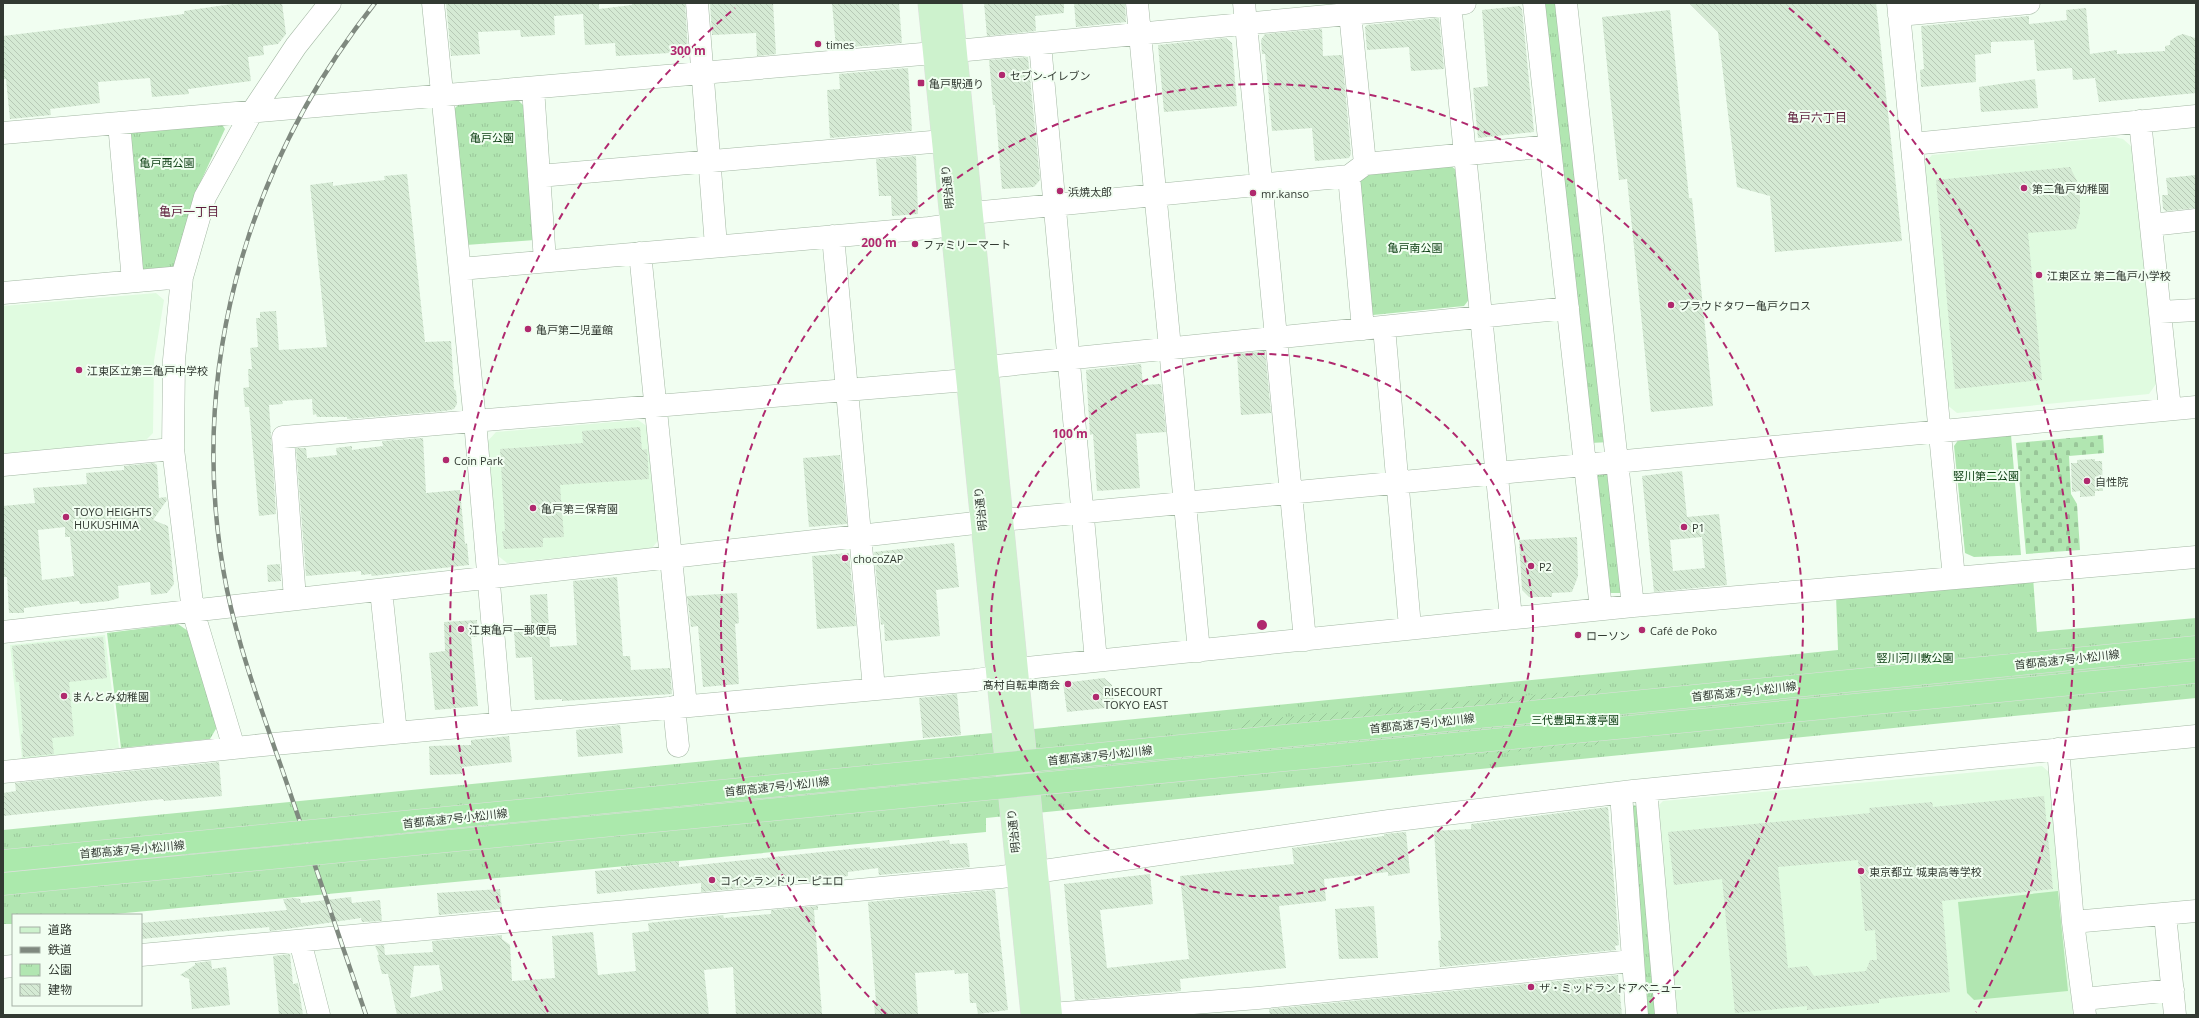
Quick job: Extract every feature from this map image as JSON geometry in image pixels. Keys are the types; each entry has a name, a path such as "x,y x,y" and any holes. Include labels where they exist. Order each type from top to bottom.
{"highway":[{"name":"首都高速7号小松川線","path":"3,861 2196,647"},
{"name":"首都高速7号小松川線","path":"3,884 2196,672"}],"main road":[{"name":"明治通り","path":"929,3 967,380 1016,669 1012,726 1026,873 1044,1015"},
{"name":"明治通り","path":"951,3 987,367 996,677 1012,726"}],"street":[{"path":"234,748 193,611 173,449 174,360 182,277 205,197 252,112 296,46 330,3"},
{"path":"433,3 475,421 501,723"},
{"path":"697,3 716,246"},
{"path":"1137,3 1199,651"},
{"path":"956,51 1140,34 1245,13 1455,3 1466,156 1511,618"},
{"path":"1534,3 1601,609"},
{"path":"1566,3 1633,606"},
{"path":"1954,578 1898,9 2030,3"},
{"path":"1350,8 1357,170 1374,328 1398,482 1410,627"},
{"path":"1245,13 1305,640"},
{"path":"1040,44 1096,661"},
{"path":"3,133 934,53"},
{"path":"533,88 545,261"},
{"path":"1912,144 2196,116"},
{"path":"2140,121 2170,409"},
{"path":"119,123 133,281"},
{"path":"539,176 943,141"},
{"path":"460,268 951,225 972,213 1261,184 1357,170 1550,146"},
{"path":"2151,225 2196,220"},
{"path":"833,236 874,689"},
{"path":"640,253 671,557 680,707 678,746"},
{"path":"3,293 182,277"},
{"path":"987,367 1568,308"},
{"path":"2160,312 2196,310"},
{"path":"295,599 283,437 967,380"},
{"path":"3,632 991,521 2196,407"},
{"path":"3,466 173,449"},
{"path":"3,772 234,748 996,677 1016,669 1305,640 1410,627 2196,557"},
{"path":"381,590 396,734"},
{"path":"142,955 1026,873 1389,821 1646,790 2196,736"},
{"path":"2058,749 2073,922 2084,1007 2173,990"},
{"path":"1646,790 1666,1015"},
{"path":"1621,793 1637,1015"},
{"path":"2073,922 2196,911"},
{"path":"2165,914 2175,1015"},
{"path":"300,940 319,1015"},
{"path":"1044,1015 1258,998 1632,961"}],"shaded area":[{"name":"江東区立 第二亀戸小学校","path":"2114,137 2123,139 2132,147 2156,384 2149,394 1957,413 1946,404 1922,166 1932,155"},
{"name":"江東区立第三亀戸中学校","path":"156,293 164,300 154,361 153,433 144,442 3,455 3,306"},
{"path":"638,420 651,429 661,537 652,548 507,563 497,555 486,443 496,432"},
{"name":"まんとみ幼稚園","path":"105,635 119,748 22,759 10,645"},
{"name":"東京都立 城東高等学校","path":"2042,766 2050,773 2073,1015 1675,1015 1657,807 1663,801"}],"green space":[{"path":"1538,3 1559,3 1611,442 1590,443"},
{"name":"亀戸公園","path":"515,97 525,107 535,240 466,245 453,110 462,101"},
{"name":"亀戸西公園","path":"218,119 225,129 201,181 176,263 172,269 145,271 138,267 127,133"},
{"name":"亀戸南公園","path":"1450,165 1462,175 1471,297 1464,306 1373,315 1367,310 1357,181 1365,171"},
{"name":"竪川第二公園","path":"2011,435 2021,555 1974,557 1965,553 1954,446 1959,439"},
{"path":"2103,435 2104,453 2069,456 2071,494 2077,504 2080,550 2026,554 2016,443"},
{"path":"1613,471 1629,593 1607,593 1594,472"},
{"name":"竪川河川敷公園","path":"2033,577 2037,632 2196,618 2196,698 986,818 986,832 115,914 12,914 12,924 3,924 3,830 1838,650 1836,595"},
{"path":"178,624 188,631 217,727 210,739 121,748 107,633"},
{"name":"三代豊国五渡亭園","path":"1602,689 1605,693 1608,734 1596,745 1194,778 1174,764 1174,754 1250,720"},
{"path":"1644,805 1663,1015 1641,1015 1626,806"},
{"path":"2058,891 2068,991 1974,1000 1967,993 1958,902"}],"building":[{"path":"239,3 282,3 286,34 278,44 263,46 264,55 248,57 251,81 188,89 189,94 152,97 150,78 98,82 100,103 50,109 51,115 10,119 6,79 3,79 3,36 184,14 184,11"},
{"path":"446,3 599,3 599,9 632,5 632,3 685,3 688,52 616,56 615,43 585,45 583,14 554,16 555,35 521,37 520,30 478,32 480,54 451,56"},
{"path":"710,3 773,3 776,54 757,56 756,33 712,35"},
{"path":"832,3 899,3 902,43 836,48"},
{"path":"984,3 1064,3 1064,13 1035,16 1036,31 987,36"},
{"path":"1074,3 1125,3 1126,22 1076,27"},
{"path":"1689,3 1876,3 1902,241 1775,252 1770,196 1737,187 1718,32"},
{"path":"1520,6 1522,9 1534,132 1478,138 1473,88 1488,86 1482,10"},
{"path":"2086,8 2090,54 2117,50 2117,54 2165,51 2165,46 2170,45 2170,41 2177,36 2183,34 2195,38 2196,93 2099,102 2095,78 2073,80 2072,68 2037,71 2034,40 1991,42 1991,53 1975,55 1976,82 1921,87 1920,70 1924,69 1921,26 2029,16 2029,24 2067,20 2066,10"},
{"path":"1670,10 1689,198 1692,198 1713,406 1651,412 1627,179 1619,180 1602,17"},
{"path":"1439,18 1444,69 1411,71 1409,47 1367,50 1365,27 1367,25"},
{"path":"1322,29 1323,56 1342,55 1351,154 1349,158 1315,161 1312,128 1272,131 1265,54 1262,54 1261,40 1265,34"},
{"path":"1226,38 1232,43 1237,106 1164,112 1158,45"},
{"path":"1028,57 1040,180 1034,187 1002,189 995,105 993,105 989,60"},
{"path":"908,68 912,131 830,138 827,90 840,89 839,74"},
{"path":"2035,79 2038,108 1981,112 1979,87"},
{"path":"916,156 918,214 892,216 891,196 879,196 876,159"},
{"path":"2070,167 2077,181 2080,197 2080,213 2076,229 2028,233 2042,380 1955,389 1936,180"},
{"path":"407,174 425,342 451,341 454,389 456,391 457,404 454,409 445,411 347,419 347,417 317,417 316,414 313,415 312,399 282,401 283,404 269,405 276,514 259,516 249,407 245,407 243,388 249,387 248,369 252,369 250,348 258,347 256,318 260,318 260,312 276,311 279,350 327,347 310,185 333,182 333,186 385,180 384,176"},
{"path":"2196,175 2196,208 2166,211 2163,209 2162,195 2168,195 2166,178"},
{"path":"1265,351 1271,413 1241,415 1237,354"},
{"path":"1141,364 1143,385 1161,384 1166,432 1136,434 1140,488 1097,491 1093,434 1090,435 1086,370"},
{"name":"亀戸第三保育園","path":"640,427 642,450 647,449 649,479 560,485 564,537 543,538 543,547 504,549 502,531 505,531 500,449 583,443 582,431"},
{"path":"423,438 426,493 460,490 465,544 467,543 469,565 372,576 371,574 361,575 361,571 306,576 296,448 306,448 307,458 337,455 336,448 352,446 352,450 383,446 382,441"},
{"path":"840,455 847,524 809,527 803,458"},
{"path":"2095,459 2095,461 2102,461 2103,491 2095,491 2095,496 2080,497 2080,491 2072,492 2071,463 2077,463 2077,460"},
{"path":"154,463 157,465 159,498 166,497 167,500 153,520 168,526 174,584 167,593 151,595 150,582 118,586 119,598 109,601 80,604 79,601 24,608 24,613 9,613 7,577 3,577 3,506 35,503 33,488 87,484 86,473 124,470 124,466","holes":["65,527 65,537 70,537 74,576 42,580 38,530"]},
{"name":"P1","path":"1682,471 1687,517 1719,514 1727,585 1654,592 1642,476","holes":["1702,537 1705,568 1673,571 1670,540"]},
{"name":"P2","path":"1577,537 1578,576 1572,592 1552,593 1552,597 1529,597 1522,590 1519,540"},
{"path":"954,543 959,587 936,590 940,636 885,641 884,624 881,625 874,552"},
{"path":"849,553 856,626 817,629 812,556"},
{"path":"280,564 281,581 268,582 267,565"},
{"path":"617,577 623,656 630,656 631,670 670,668 672,694 562,701 562,699 535,700 532,657 516,658 514,632 532,630 530,595 547,594 550,647 577,645 573,581"},
{"path":"737,593 739,623 735,624 739,684 703,687 698,626 691,627 687,596"},
{"path":"477,620 477,637 471,637 478,706 435,710 429,653 445,651 444,622"},
{"name":"まんとみ幼稚園","path":"103,637 107,678 69,682 74,736 52,738 54,754 23,757 21,734 23,733 19,682 16,682 12,646"},
{"name":"RISECOURT TOKYO EAST","path":"1104,678 1112,685 1115,707 1067,712 1063,683"},
{"path":"957,694 961,735 923,738 919,698"},
{"path":"620,725 623,753 578,757 576,730"},
{"path":"509,736 512,762 462,767 462,774 430,775 429,746 471,745 471,740"},
{"path":"219,762 222,796 164,801 163,799 3,816 3,793 16,791 15,783"},
{"path":"2044,796 2053,889 1942,901 1950,992 1879,999 1879,1003 1807,1010 1807,1006 1735,1013 1722,879 1674,885 1668,832 1870,813 1869,808 1932,802 1933,807","holes":["1858,860 1865,931 1875,930 1877,960 1870,960 1866,971 1814,976 1807,966 1788,968 1778,867"]},
{"path":"1608,807 1619,945 1615,946 1616,950 1440,967 1438,941 1441,940 1434,831 1471,829 1471,824"},
{"path":"1406,832 1410,873 1388,876 1388,872 1324,879 1326,901 1279,906 1286,968 1180,979 1181,991 1075,1000 1064,884 1150,874 1153,904 1100,910 1107,968 1189,959 1180,876 1294,864 1292,848"},
{"path":"949,840 950,844 967,843 970,867 879,875 878,868 848,872 848,876 816,881 701,892 701,883 597,894 595,871 621,869 621,867 679,861 679,867"},
{"path":"500,889 502,909 439,915 437,893"},
{"path":"995,890 1008,1010 978,1014 976,1003 970,1003 968,973 955,974 954,970 915,973 918,1015 875,1015 874,1002 876,1002 868,902"},
{"path":"351,897 352,903 380,900 382,921 362,922 361,918 270,931 269,927 142,939 142,923 287,910 283,899 300,899 301,903"},
{"path":"818,906 818,910 814,910 822,1014 736,1015 733,967 704,970 709,1015 397,1015 388,974 382,974 377,955 379,955 375,946 384,945 385,955 433,952 432,941 502,935 502,939 510,945 512,981 555,978 552,936 593,932 598,975 636,971 632,933 649,931 648,923 723,915 724,918 771,914 771,910","holes":["439,965 443,990 410,998 414,966"]},
{"path":"1374,906 1378,958 1339,959 1335,909"},
{"path":"290,954 293,984 298,983 303,1015 279,1015 273,956"},
{"path":"211,961 212,969 226,967 230,1005 192,1009 189,979 180,975 195,965 195,963"},
{"name":"ザ・ミッドランドアベニュー","path":"1618,975 1622,1015 1270,1015 1269,1009"}],"railway":[{"path":"366,1015 260,706 238,637 227,590 216,511 214,433 221,356 236,280 259,207 290,136 329,68 375,3"}],"place":[{"name":"times","path":"818,44"},
{"name":"セブン-イレブン","path":"1002,75"},
{"name":"亀戸駅通り","path":"921,83"},
{"name":"第二亀戸幼稚園","path":"2024,188"},
{"name":"浜焼太郎","path":"1060,191"},
{"name":"mr.kanso","path":"1253,193"},
{"name":"ファミリーマート","path":"915,244"},
{"name":"江東区立 第二亀戸小学校","path":"2039,275"},
{"name":"プラウドタワー亀戸クロス","path":"1671,305"},
{"name":"亀戸第二児童館","path":"528,329"},
{"name":"江東区立第三亀戸中学校","path":"79,370"},
{"name":"Coin Park","path":"446,460"},
{"name":"自性院","path":"2087,481"},
{"name":"亀戸第三保育園","path":"533,508"},
{"name":"TOYO HEIGHTS HUKUSHIMA","path":"66,517"},
{"name":"P1","path":"1684,527"},
{"name":"chocoZAP","path":"845,558"},
{"name":"P2","path":"1531,566"},
{"name":"江東亀戸一郵便局","path":"461,629"},
{"name":"Café de Poko","path":"1642,630"},
{"name":"ローソン","path":"1578,635"},
{"name":"髙村自転車商会","path":"1068,684"},
{"name":"まんとみ幼稚園","path":"64,696"},
{"name":"RISECOURT TOKYO EAST","path":"1096,697"},
{"name":"東京都立 城東高等学校","path":"1861,871"},
{"name":"コインランドリー ピエロ","path":"712,880"},
{"name":"ザ・ミッドランドアベニュー","path":"1531,987"}],"district":[{"name":"亀戸六丁目","path":"1817,117"},
{"name":"亀戸一丁目","path":"189,211"}]}
